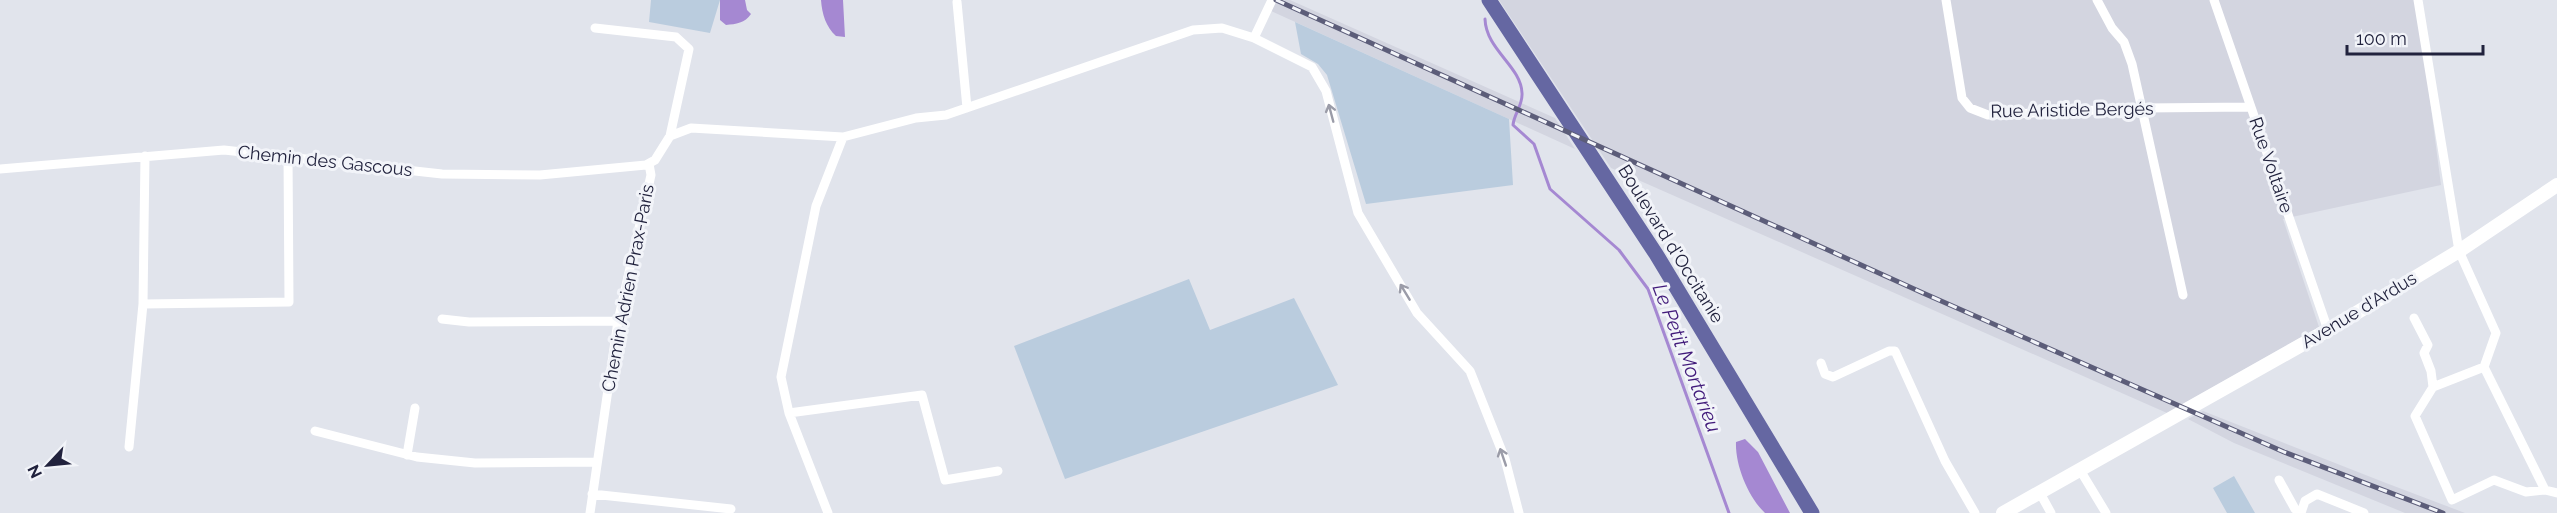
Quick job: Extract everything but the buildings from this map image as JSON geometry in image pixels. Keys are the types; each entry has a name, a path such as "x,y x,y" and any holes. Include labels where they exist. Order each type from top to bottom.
{"main road":[{"name":"Boulevard d'Occitanie","path":"1489,0 1668,273 1812,513"},
{"name":"Avenue d'Ardus","path":"2003,513 2328,330 2459,250 2557,185"}],"street":[{"path":"1254,38 1272,0"},
{"name":"Rue Aristide Bergés","path":"1946,0 1962,98 1970,108 1988,115 2144,108 2252,107"},
{"path":"2097,0 2112,28 2124,42 2144,108 2183,295"},
{"name":"Rue Voltaire","path":"2214,0 2328,330"},
{"path":"2418,0 2459,250 2496,333 2484,368 2545,490"},
{"path":"957,2 966,108"},
{"path":"595,28 676,37 689,49 670,136"},
{"path":"670,136 691,128 843,137 916,118 946,115 1193,30 1222,28 1254,38 1304,62 1317,73 1326,91 1358,213 1417,313 1470,371 1505,459 1519,513"},
{"name":"Chemin Adrien Prax-Paris","path":"590,513 618,321 651,175 649,164 655,160 670,136"},
{"path":"828,513 789,413 781,386 816,206 843,137"},
{"name":"Chemin des Gascous","path":"0,169 224,150 288,155 442,174 540,175 649,164"},
{"path":"143,304 289,302 288,155"},
{"path":"129,447 143,304 145,156"},
{"path":"2414,318 2428,345 2424,353 2431,371 2433,387"},
{"path":"442,319 469,322 618,321"},
{"path":"1821,363 1825,374 1833,377 1888,351 1895,351 1945,461 1975,513"},
{"path":"2484,368 2433,387 2415,416 2452,500 2494,480 2526,492 2545,490 2557,493"},
{"path":"789,413 922,395 945,480 998,471"},
{"path":"407,455 415,408"},
{"path":"315,431 407,455 475,463 596,462"},
{"path":"2080,470 2106,513"},
{"path":"2279,480 2295,509 2301,512 2305,501 2317,494 2364,513"},
{"path":"2040,493 2051,513"},
{"path":"592,494 731,509"}],"shaded area":[{"path":"651,0 720,0 710,33 649,22"},
{"path":"720,0 745,0 747,10 751,14 743,21 726,25 720,20"},
{"path":"821,0 843,0 845,37 836,36 830,29"},
{"path":"1276,0 1290,0 1555,118 1575,149 1271,11"},
{"path":"1499,0 2417,0 2441,185 2283,219 2319,327 2167,413 1611,168"},
{"path":"1295,22 1509,119 1513,185 1366,204 1327,75 1318,64 1301,54"},
{"path":"1189,279 1210,330 1294,298 1338,385 1065,479 1014,346"},
{"path":"2203,411 2465,513 2405,513 2234,443 2188,419"},
{"path":"1745,439 1758,452 1790,513 1765,513 1748,490 1736,451 1736,442"},
{"path":"2234,476 2255,513 2227,513 2213,488"}],"waterway":[{"name":"Le Petit Mortarieu","path":"1485,19 1491,40 1520,83 1522,97 1513,125 1534,144 1550,189 1619,250 1648,289 1729,513"}],"railway":[{"path":"1276,0 1923,293 2284,452 2443,513"}]}
